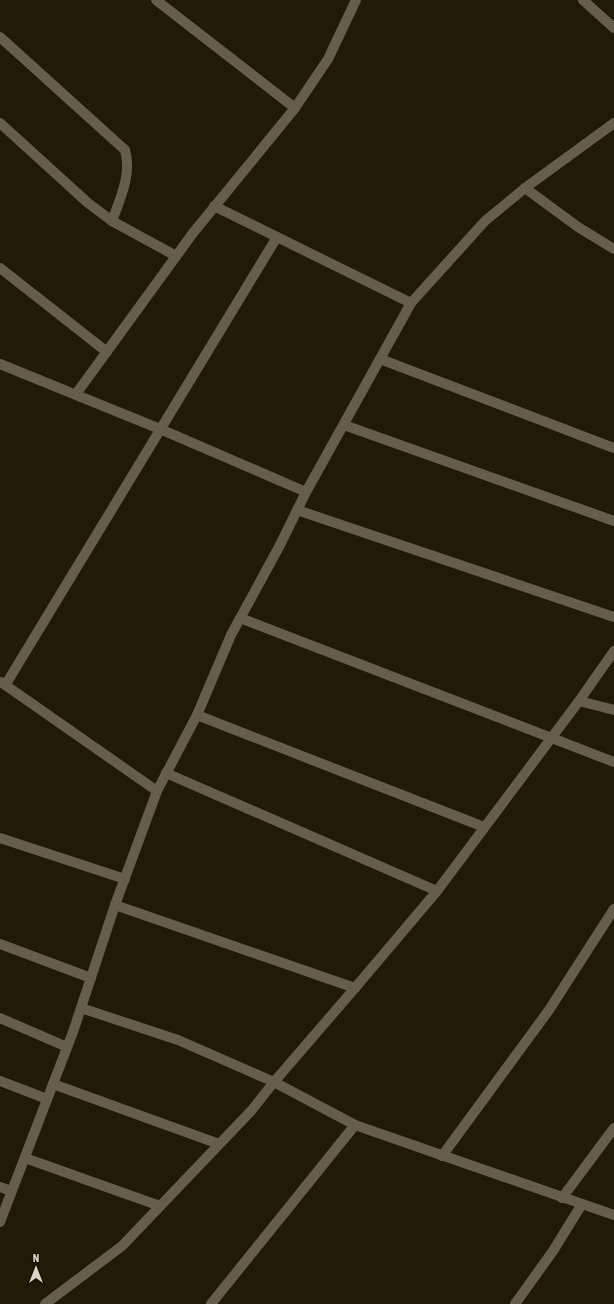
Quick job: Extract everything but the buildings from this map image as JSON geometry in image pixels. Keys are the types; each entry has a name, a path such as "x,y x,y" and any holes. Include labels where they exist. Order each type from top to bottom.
{"street":[{"path":"156,0 294,108"},
{"path":"76,394 214,206 294,108 328,59 356,0"},
{"path":"583,0 614,28"},
{"path":"0,37 125,150 128,162 128,172 112,221"},
{"path":"0,123 66,185 112,221 176,256"},
{"path":"0,1222 67,1047 115,905 157,791 197,715 231,635 306,492 411,303 486,221 525,188 614,124"},
{"path":"525,188 578,227 614,249"},
{"path":"214,206 411,303"},
{"path":"157,791 3,683 277,237"},
{"path":"0,268 106,352"},
{"path":"380,359 614,448"},
{"path":"0,364 160,429 306,492"},
{"path":"344,425 614,521"},
{"path":"297,510 614,617"},
{"path":"240,618 614,762"},
{"path":"45,1304 122,1246 251,1111 437,891 579,701 614,651"},
{"path":"579,701 614,710"},
{"path":"197,715 484,827"},
{"path":"166,773 437,891"},
{"path":"0,838 125,879"},
{"path":"115,905 355,988"},
{"path":"442,1156 549,1010 614,910"},
{"path":"0,944 91,978"},
{"path":"81,1008 178,1040 274,1082 356,1124 442,1156 614,1215"},
{"path":"0,1018 67,1047"},
{"path":"0,1081 47,1100"},
{"path":"53,1084 219,1144"},
{"path":"211,1304 356,1124"},
{"path":"562,1198 614,1128"},
{"path":"25,1158 160,1206"},
{"path":"0,1187 12,1191"},
{"path":"515,1304 552,1251 582,1204"}]}
